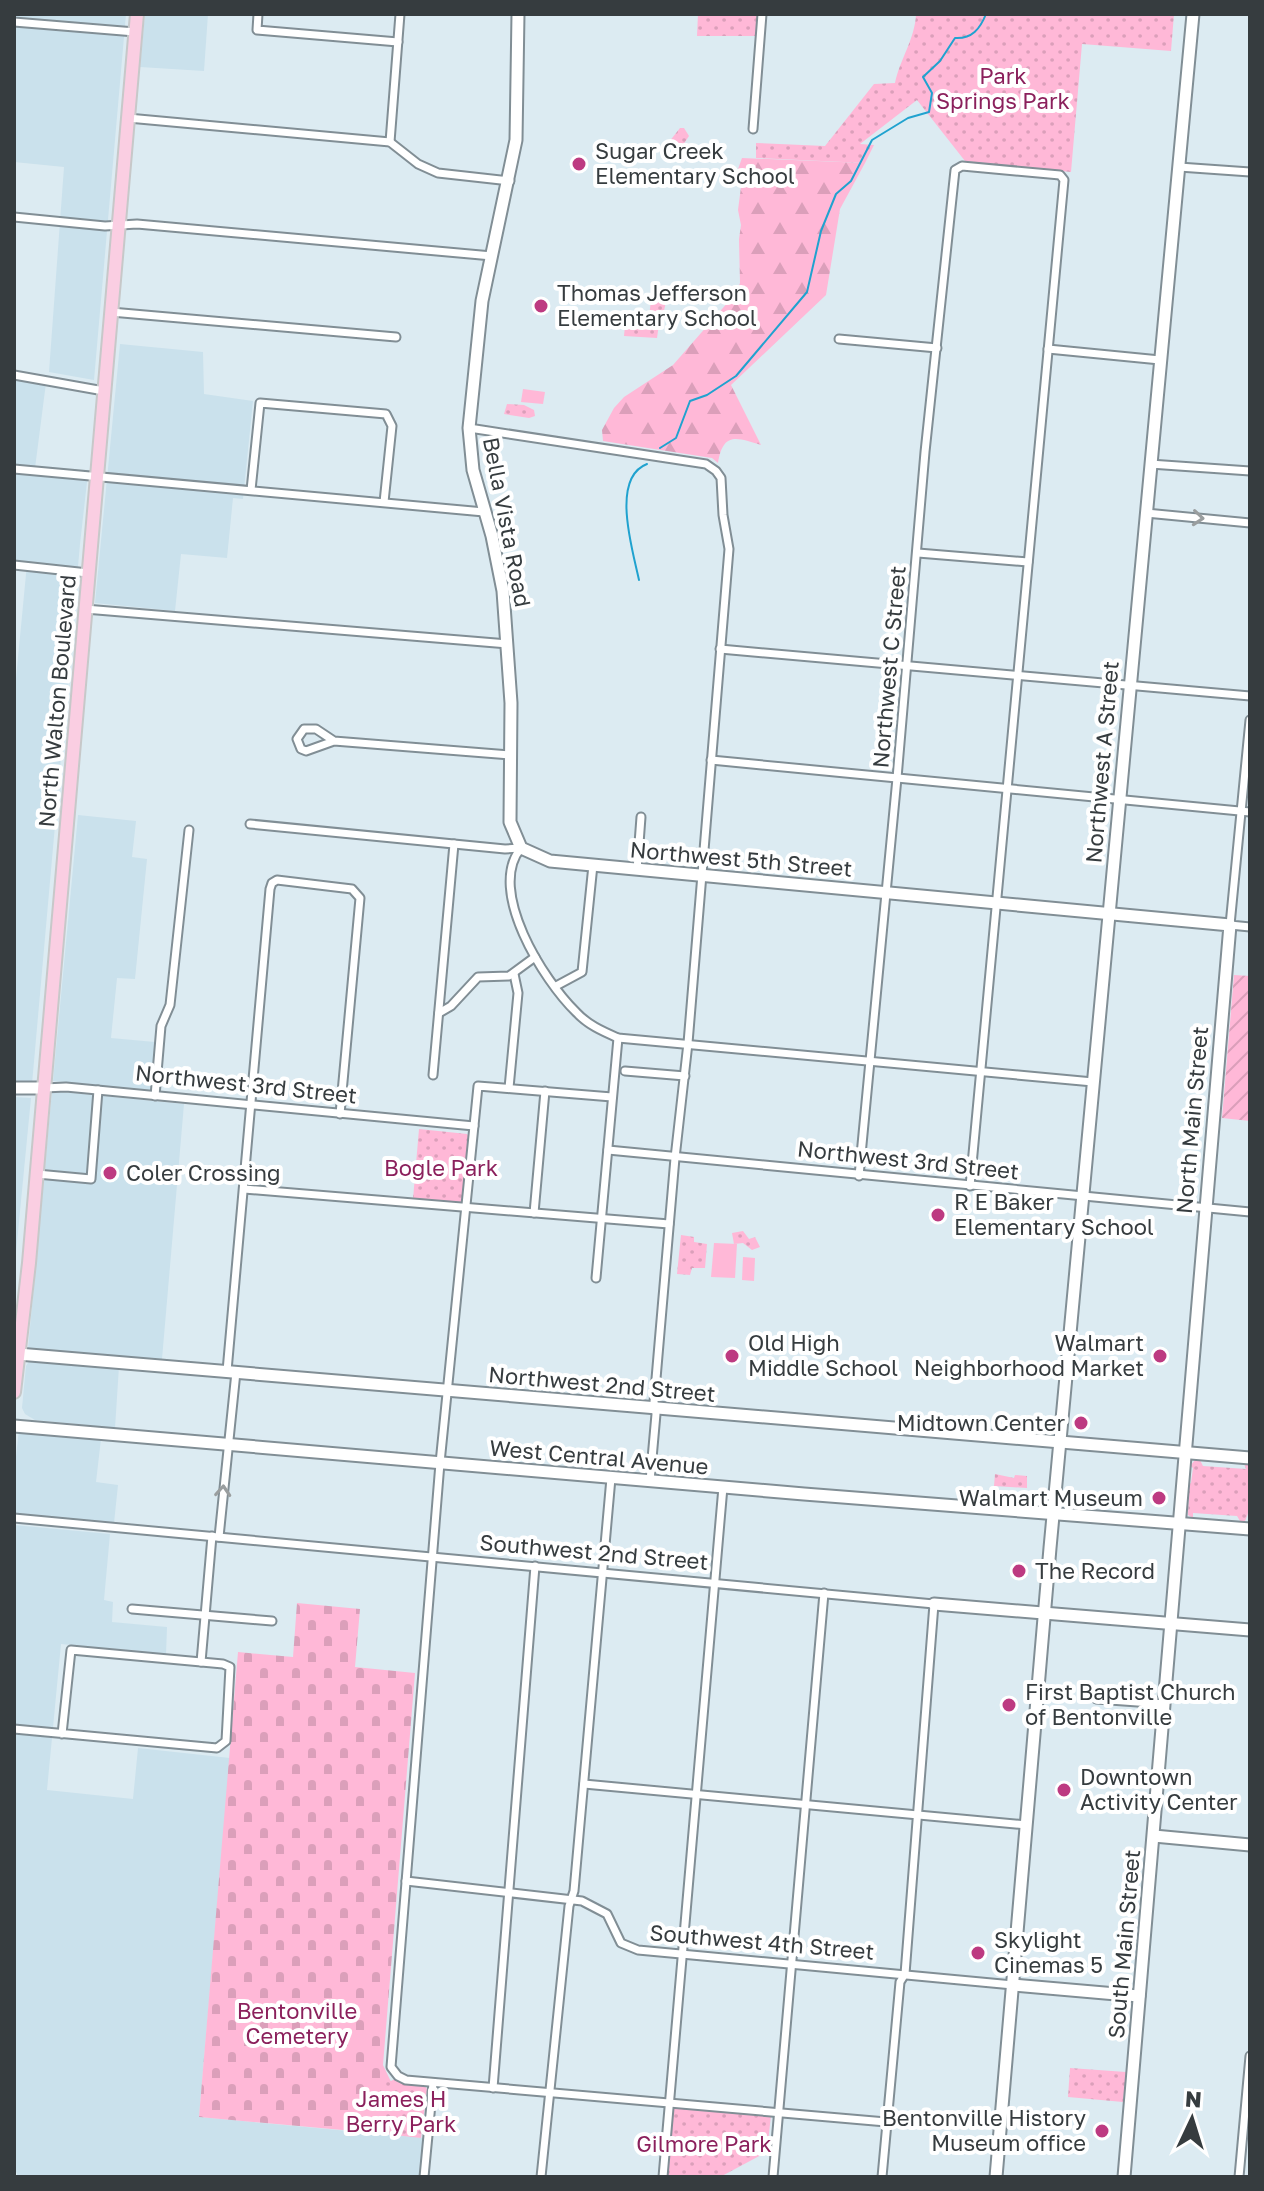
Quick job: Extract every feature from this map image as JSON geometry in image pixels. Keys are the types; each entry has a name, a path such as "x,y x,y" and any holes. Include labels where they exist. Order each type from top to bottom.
{"main road":[{"name":"North Walton Boulevard","path":"14,1392 37,1174 137,14"}],"street":[{"path":"258,14 257,30 398,42"},
{"path":"390,142 400,14"},
{"name":"Bella Vista Road","path":"518,14 518,111 510,181 482,301 469,428 473,470 503,591 508,644 510,822 521,848"},
{"path":"753,129 762,14"},
{"name":"Northwest A Street","path":"996,2177 1053,1513 1193,14"},
{"path":"14,22 135,32"},
{"path":"128,118 390,142 418,164 438,173 510,181"},
{"name":"Northwest C Street","path":"859,1176 925,452 955,170 962,166 1060,175 1064,180 1048,349"},
{"path":"1179,167 1250,172"},
{"path":"14,217 105,226 137,224 492,256"},
{"path":"111,312 396,337"},
{"path":"839,339 937,348"},
{"path":"970,1186 1048,349 1160,360"},
{"path":"14,375 104,391"},
{"path":"251,490 260,403 386,414 392,426 384,502"},
{"path":"469,428 706,464 721,478 729,549 688,1043 653,1408 656,1414 650,1481"},
{"path":"1150,464 1250,471"},
{"path":"14,469 484,512"},
{"path":"1146,513 1250,523"},
{"path":"918,553 1028,562"},
{"path":"14,565 88,573"},
{"path":"85,609 508,644"},
{"path":"720,649 1250,696"},
{"name":"North Main Street","path":"1181,1523 1204,1208 1230,925 1246,811 1250,720"},
{"path":"334,741 306,751 301,749 297,739 304,729 310,728 334,741 511,755"},
{"path":"711,760 1246,811"},
{"path":"637,870 641,817"},
{"name":"Northwest 5th Street","path":"250,824 521,848 550,861 637,870 1230,925"},
{"path":"155,1096 161,1026 170,1005 189,830"},
{"path":"433,1075 454,844"},
{"path":"521,848 513,859 511,895 518,922 535,957 577,1014 597,1029 618,1038 1093,1082"},
{"path":"556,986 582,972 593,865"},
{"path":"201,1662 227,1445 244,1189 270,889 277,880 352,889 360,898 340,1114"},
{"path":"1230,925 1250,927"},
{"path":"439,1013 451,1006 478,977 514,974 535,957"},
{"path":"509,1088 518,993 514,974"},
{"path":"596,1278 618,1038"},
{"path":"625,1071 685,1076"},
{"path":"612,1097 478,1086 440,1463 390,2064 402,2079 433,2083 886,2122"},
{"name":"Northwest 3rd Street","path":"14,1088 98,1090 474,1126"},
{"path":"37,1174 91,1179 98,1090"},
{"path":"534,1213 545,1091"},
{"name":"Northwest 3rd Street","path":"608,1150 1250,1212"},
{"path":"244,1189 669,1224"},
{"name":"Northwest 2nd Street","path":"16,1354 1250,1458"},
{"name":"West Central Avenue","path":"14,1426 1250,1529"},
{"path":"541,2177 584,1784 611,1478"},
{"path":"663,2177 723,1487"},
{"name":"Southwest 2nd Street","path":"14,1518 934,1604 1250,1630"},
{"name":"South Main Street","path":"1124,2177 1181,1523"},
{"path":"493,2088 535,1566"},
{"path":"773,2177 824,1593"},
{"path":"882,2177 900,1982 905,1974 934,1604"},
{"path":"132,1609 272,1621"},
{"path":"14,1729 62,1734 217,1748 226,1741 230,1667 71,1650 62,1734"},
{"path":"1096,1699 1165,1704"},
{"path":"584,1784 1027,1825"},
{"path":"1154,1836 1250,1845"},
{"name":"Southwest 4th Street","path":"406,1881 509,1891 589,1904 607,1914 618,1940 625,1947 683,1955 1139,1996"},
{"path":"1239,2177 1250,2056"},
{"path":"424,2177 433,2083"}],"shaded area":[{"path":"14,14 126,14 94,380 49,372 64,167 14,162"},
{"path":"145,14 208,14 204,71 140,67"},
{"path":"120,344 203,352 204,394 253,401 243,499 233,498 227,558 181,554 175,611 95,603"},
{"path":"14,378 46,383 35,468 88,473 32,1084 14,1082 14,699 27,564 14,562"},
{"path":"78,815 136,821 132,857 147,859 135,979 117,978 111,1038 155,1042 150,1090 53,1081"},
{"path":"52,1091 184,1104 162,1359 28,1349"},
{"path":"14,1097 31,1098 14,1273"},
{"path":"30,1360 119,1366 115,1428 96,1429 87,1425 35,1420 25,1414 22,1408 26,1366"},
{"path":"19,1430 101,1439 96,1482 118,1485 114,1523 14,1513"},
{"path":"14,1525 110,1534 104,1600 113,1602 112,1622 167,1627 166,1654 61,1644 47,1790 133,1799 138,1748 230,1758 199,2117 424,2138 420,2177 18,2177 14,2166"}],"green space":[{"path":"698,14 757,14 756,36 697,36"},
{"name":"Park Springs Park","path":"916,14 1174,14 1171,51 1082,44 1071,172 965,161 917,100 860,144 874,145 865,163 756,158 756,143 825,146 874,84 895,83"},
{"path":"680,128 684,128 689,136 681,148 669,142"},
{"path":"742,158 865,163 840,209 826,295 731,385 761,445 732,439 723,446 718,463 712,458 603,441 602,430 614,408 624,397 673,365 736,293 740,283 741,225 738,210 742,179 738,169"},
{"path":"651,301 666,302 662,319 649,316"},
{"path":"626,315 647,317 648,322 659,324 657,338 624,336"},
{"path":"523,389 545,392 543,404 521,402"},
{"path":"507,404 524,405 534,410 535,416 504,414"},
{"path":"1234,975 1250,976 1250,1121 1222,1118"},
{"name":"Bogle Park","path":"419,1129 467,1134 469,1137 462,1203 413,1199"},
{"path":"743,1231 749,1239 755,1237 760,1247 752,1250 743,1243 734,1244 732,1233"},
{"path":"681,1235 707,1244 705,1268 692,1268 690,1275 677,1274"},
{"path":"714,1243 737,1244 735,1278 711,1277"},
{"path":"743,1257 755,1258 754,1281 742,1280"},
{"path":"1195,1460 1200,1460 1203,1466 1246,1469 1244,1463 1250,1466 1250,1501 1245,1521 1240,1521 1237,1516 1193,1513 1193,1518 1188,1515 1193,1468 1190,1466"},
{"path":"995,1474 1014,1478 1015,1475 1027,1476 1027,1488 994,1486"},
{"name":"Bentonville Cemetery","path":"297,1603 360,1609 355,1667 415,1673 383,2065 393,2086 376,2133 199,2117 238,1652 293,1657"},
{"path":"1070,2068 1126,2072 1123,2102 1068,2097"},
{"name":"James H Berry Park","path":"397,2078 423,2084 427,2089 421,2138 376,2133 381,2080 389,2082"},
{"name":"Gilmore Park","path":"673,2107 771,2115 767,2152 720,2177 667,2177"}],"waterway":[{"path":"660,448 676,438 690,401 707,395 736,376 807,292 821,231 836,194 851,181 872,140 908,118 929,112 932,93 923,77 940,61 955,38 975,32 986,14"},
{"path":"639,580 629,534 627,499 629,484 636,472 647,464"}],"place":[{"name":"Sugar Creek Elementary School","path":"579,164"},
{"name":"Thomas Jefferson Elementary School","path":"541,306"},
{"name":"Coler Crossing","path":"110,1173"},
{"name":"R E Baker Elementary School","path":"938,1215"},
{"name":"Old High Middle School","path":"732,1356"},
{"name":"Walmart Neighborhood Market","path":"1160,1356"},
{"name":"Midtown Center","path":"1081,1423"},
{"name":"Walmart Museum","path":"1159,1498"},
{"name":"The Record","path":"1019,1571"},
{"name":"First Baptist Church of Bentonville","path":"1009,1705"},
{"name":"Downtown Activity Center","path":"1064,1790"},
{"name":"Skylight Cinemas 5","path":"978,1953"},
{"name":"Bentonville History Museum office","path":"1102,2131"}]}
